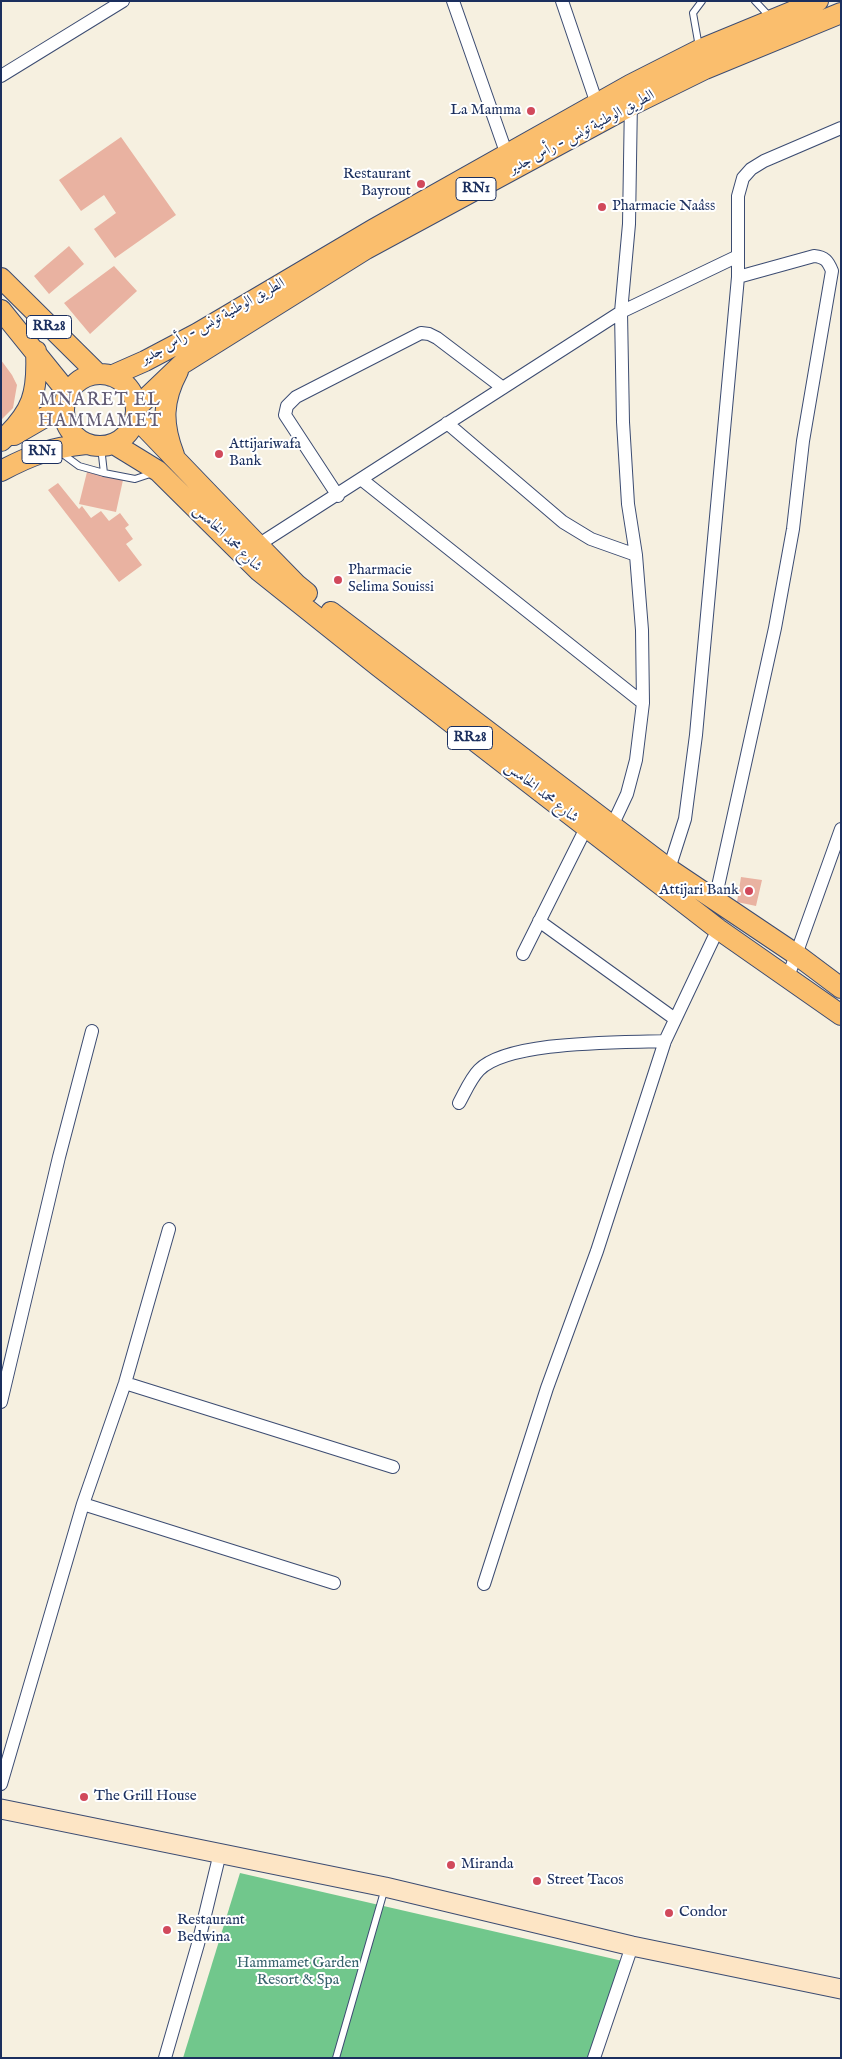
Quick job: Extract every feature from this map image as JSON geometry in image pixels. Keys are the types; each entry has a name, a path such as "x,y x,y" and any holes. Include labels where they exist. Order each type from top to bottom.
{"main road":[{"name":"الطريق الوطنية تونس - رأس جدير","path":"104,375 144,361 198,333 374,229 630,85 699,50 818,1"},
{"name":"الطريق الوطنية تونس - رأس جدير","path":"136,413 182,364 366,249 632,105 705,69 841,13"},
{"name":"RR28","path":"1,278 104,375"},
{"name":"RR28","path":"1,310 36,351 66,399"},
{"path":"1,442 16,427 31,404 37,378 36,351"},
{"path":"175,460 166,436 164,411 170,386 182,364"},
{"path":"104,375 120,381 128,388 134,398 136,413"},
{"name":"RN1","path":"1,442 66,399 76,383 86,377 104,375"},
{"name":"RN1","path":"66,399 64,418 68,429 76,438 101,445"},
{"name":"RN1","path":"1,470 36,454 55,448 101,445 124,437 132,428 136,413"},
{"name":"شارع محمد الخامس","path":"136,413 175,460 296,584 669,869 797,955 841,988"},
{"name":"شارع محمد الخامس","path":"101,445 158,471 259,571 586,828 718,929 788,976 841,1015"},
{"path":"1,1810 385,1887 632,1946 841,1989"}],"street":[{"path":"453,1 507,155"},
{"path":"562,1 597,104"},
{"path":"4,70 119,2"},
{"path":"612,826 627,794 636,760 643,704 642,630 636,555 628,504 623,422 621,312 629,224 632,105 630,85"},
{"path":"669,869 685,819 696,735 738,276 738,196 743,178 751,168 841,128"},
{"path":"258,545 338,496 447,423 621,312 738,256"},
{"path":"715,900 777,619 794,529 803,441 832,270 828,261 814,256 738,276"},
{"path":"338,496 285,415 286,406 296,397 421,333 437,338 503,388"},
{"path":"447,423 563,522 591,539 636,555"},
{"path":"361,479 643,704"},
{"path":"523,954 586,828"},
{"path":"788,976 841,829"},
{"path":"539,921 675,1019"},
{"path":"484,1584 547,1388 597,1251 665,1041 718,929"},
{"path":"1,1402 58,1157 92,1032"},
{"path":"460,1103 478,1070 490,1061 506,1054 544,1047 665,1041"},
{"path":"1,1784 83,1504 125,1384 169,1228"},
{"path":"125,1384 393,1467"},
{"path":"83,1504 334,1583"},
{"path":"165,2058 198,1944 220,1853"},
{"path":"594,2058 632,1946"}],"lane":[{"path":"699,50 693,13 702,1"},
{"path":"755,1 772,20"},
{"path":"101,445 104,472"},
{"path":"55,448 79,466 135,479 158,471"},
{"path":"336,2058 385,1887"}],"green space":[{"name":"Hammamet Garden Resort & Spa","path":"240,1873 627,1962 595,2058 183,2058"}],"building":[{"path":"121,137 176,215 115,258 94,229 116,213 104,195 81,211 59,180"},
{"path":"69,246 84,264 49,294 34,276"},
{"path":"114,266 137,291 90,334 64,303"},
{"path":"1,360 17,385 13,408 1,420"},
{"path":"87,472 123,480 116,512 79,504"},
{"path":"58,483 79,509 82,506 91,518 101,511 109,521 120,513 129,525 125,528 133,539 126,544 142,565 119,582 48,490"},
{"name":"Attijari Bank","path":"741,877 762,880 756,906 737,902"}],"place":[{"name":"La Mamma","path":"531,111"},
{"name":"Restaurant Bayrout","path":"421,184"},
{"name":"Pharmacie Naâss","path":"602,207"},
{"name":"Attijariwafa Bank","path":"219,454"},
{"name":"Pharmacie Selima Souissi","path":"338,580"},
{"name":"Attijari Bank","path":"749,891"},
{"name":"The Grill House","path":"84,1797"},
{"name":"Miranda","path":"451,1865"},
{"name":"Street Tacos","path":"537,1881"},
{"name":"Condor","path":"669,1913"},
{"name":"Restaurant Bedwina","path":"167,1930"}],"district":[{"name":"MNARET EL HAMMAMET","path":"100,411"}]}
